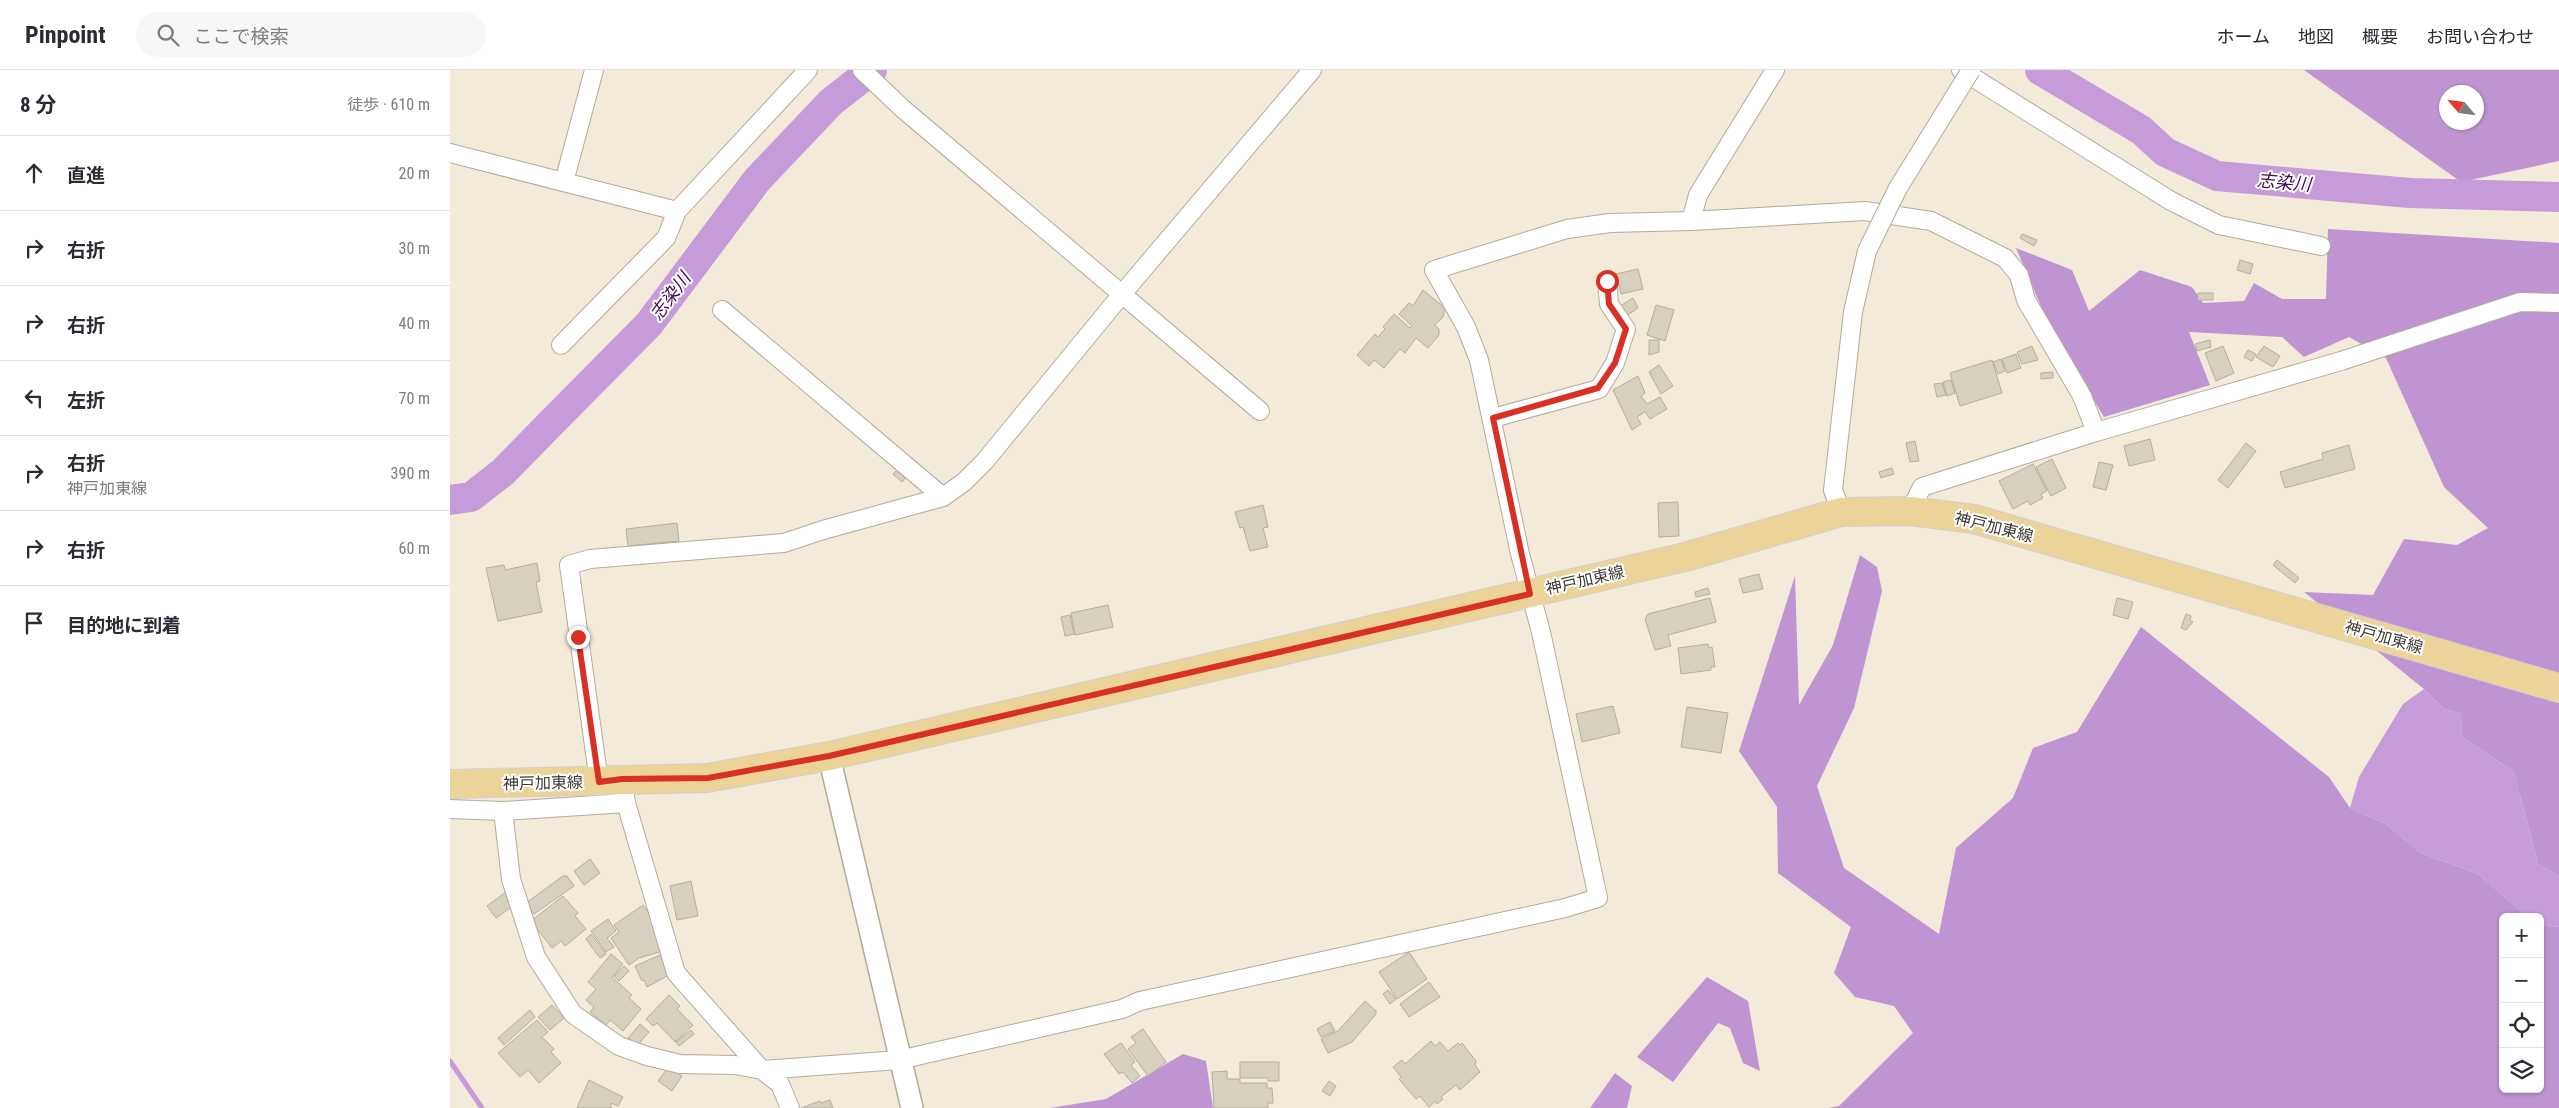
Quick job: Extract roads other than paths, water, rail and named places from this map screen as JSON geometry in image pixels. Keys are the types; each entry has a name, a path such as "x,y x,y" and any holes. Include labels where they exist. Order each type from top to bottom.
{"main road":[{"name":"神戸加東線","path":"450,784 615,788 708,778 829,756 1685,557 1841,512 1910,510 1974,519 2559,688"}],"street":[{"path":"564,182 594,70"},
{"path":"561,345 666,238 677,211 808,70"},
{"path":"862,70 903,109 1260,411"},
{"path":"790,1108 780,1084 762,1070 676,973 615,788 569,565 590,559 784,543 823,530 943,497 964,482 985,461 1122,294 1312,70"},
{"path":"1691,221 1698,195 1775,70"},
{"path":"1961,70 2171,201 2219,225 2321,246"},
{"path":"1841,512 1833,490 1853,312 1867,251 1898,188 1971,70"},
{"path":"450,153 677,211"},
{"path":"503,811 511,879 536,957 573,1014 619,1046 647,1056 680,1064 735,1065 762,1070 899,1060 1122,1009 1140,1001 1565,908 1598,898 1543,642 1530,594 1479,360 1466,327 1434,270 1567,229 1610,222 1691,221 1865,211 1931,221 2005,258 2019,274 2026,300 2082,396 2096,432"},
{"path":"1493,418 1598,388 1615,363 1626,329 1609,304 1607,281"},
{"path":"1910,510 1922,487 2096,432 2341,361 2520,302 2559,303"},
{"path":"722,310 943,497"},
{"path":"829,756 899,1060 912,1108"},
{"path":"450,809 503,811 615,788"}],"waterway":[{"name":"志染川","path":"450,500 471,497 503,472 649,324 757,180 831,102 872,70"},
{"name":"志染川","path":"2040,70 2141,130 2165,152 2217,176 2410,193 2559,197"},
{"path":"450,1061 482,1108"}]}
